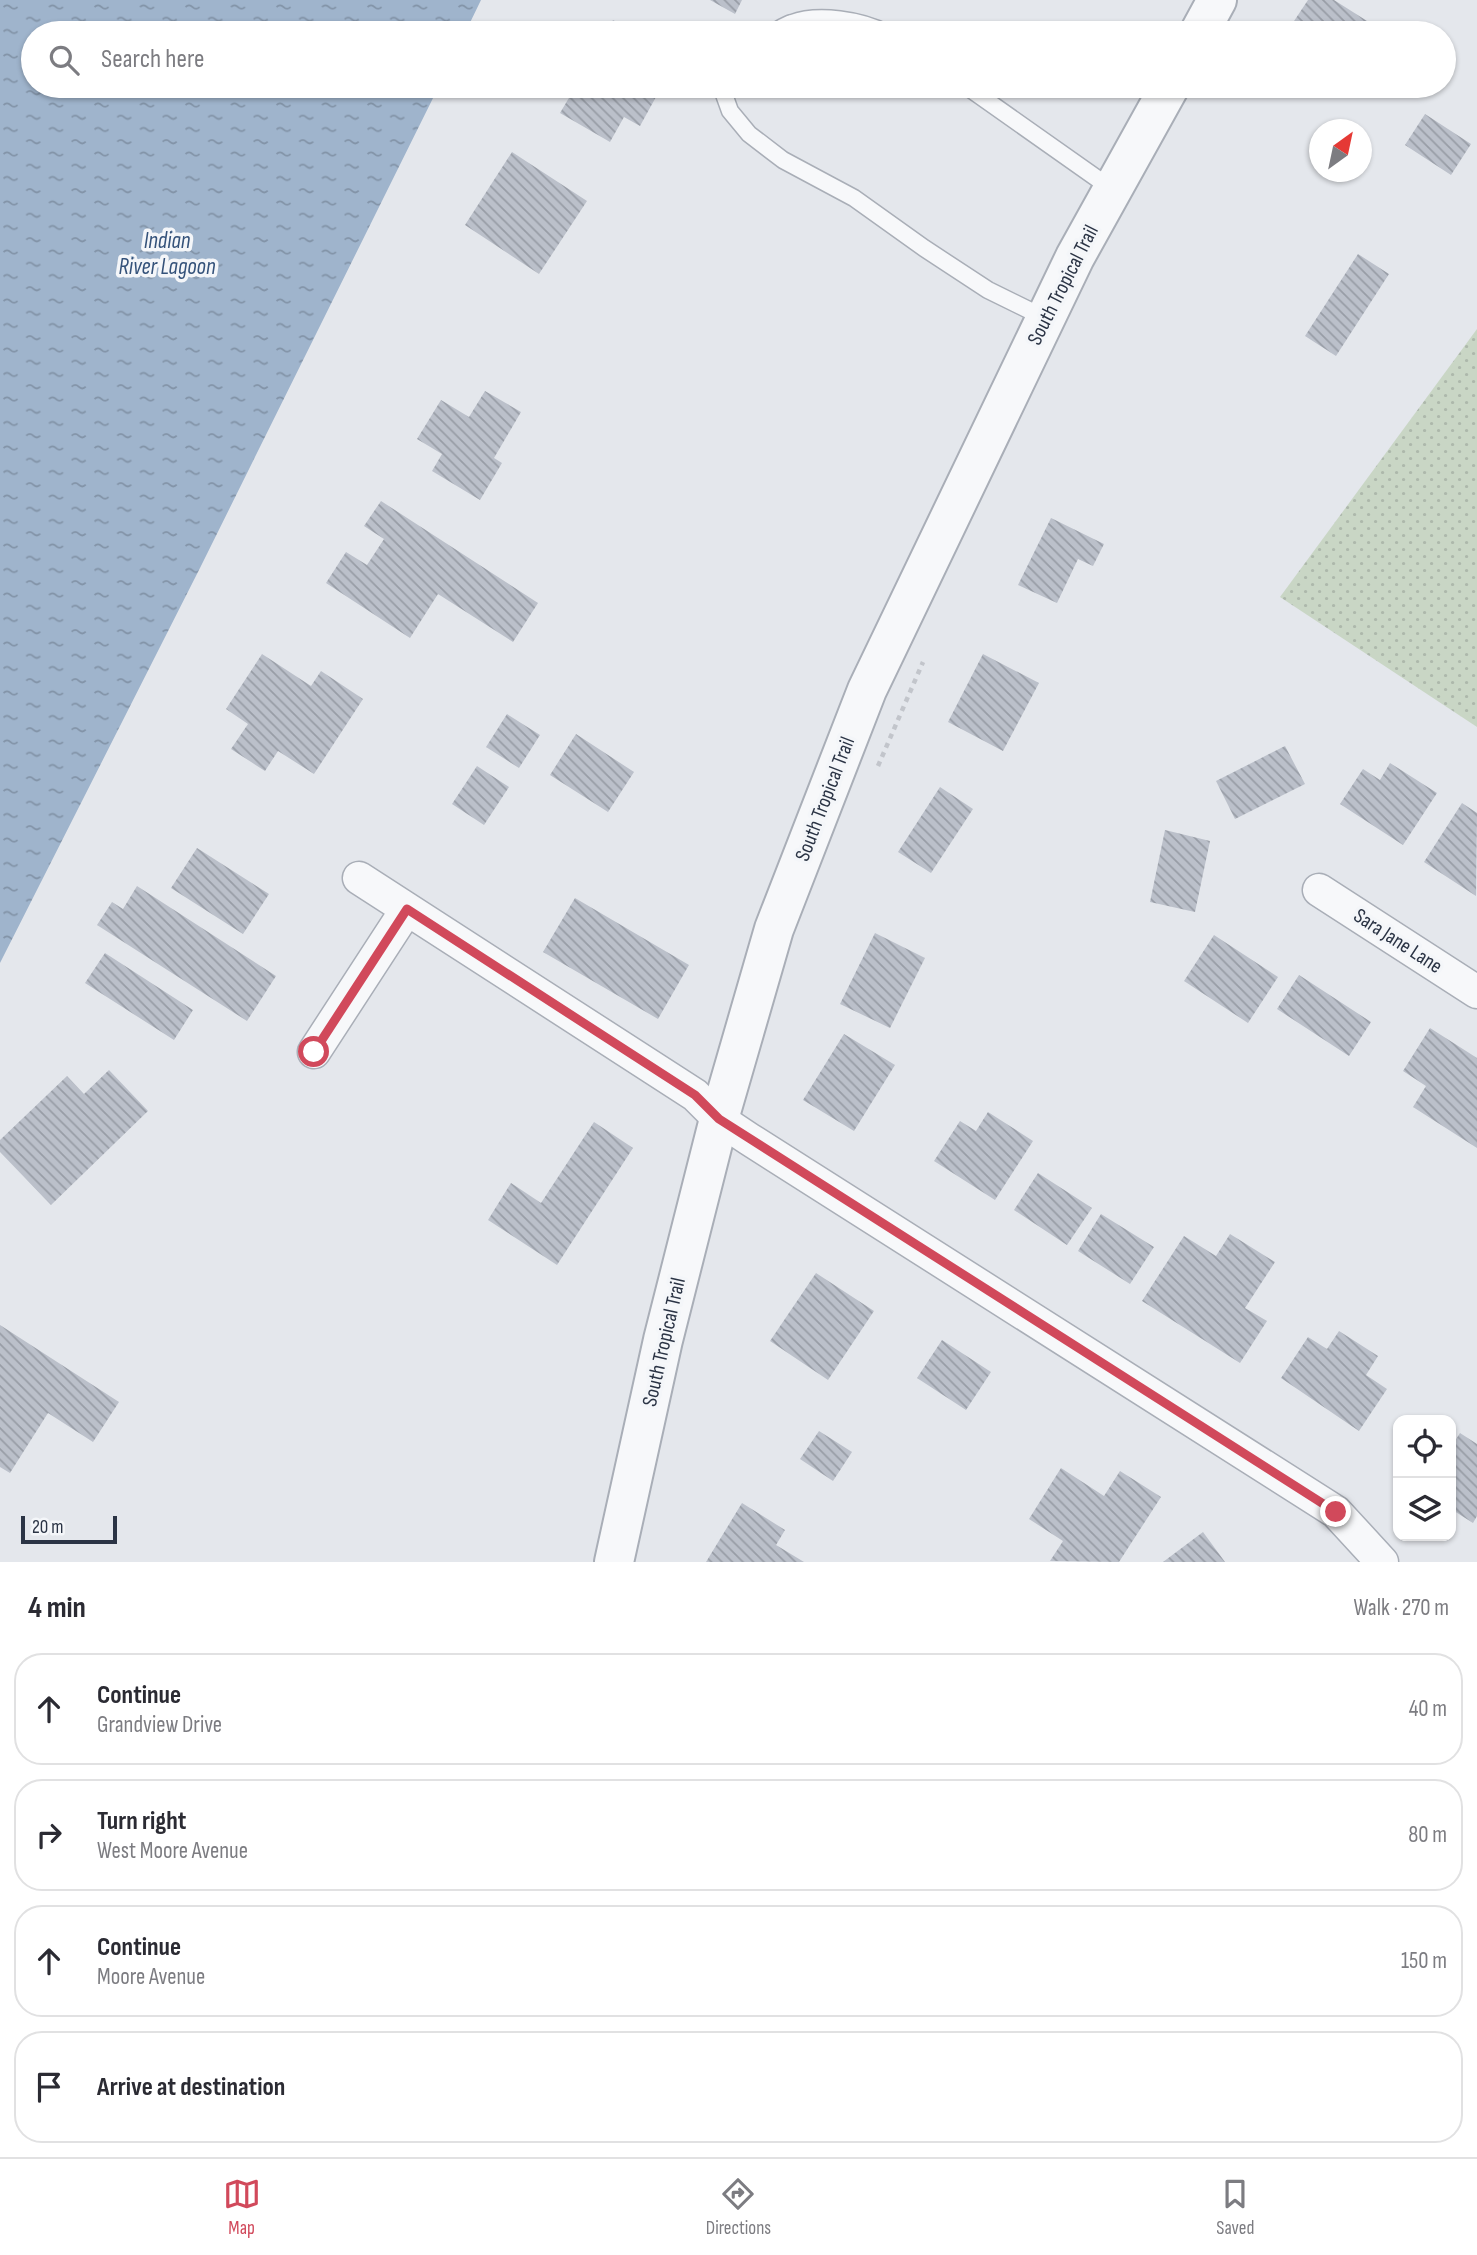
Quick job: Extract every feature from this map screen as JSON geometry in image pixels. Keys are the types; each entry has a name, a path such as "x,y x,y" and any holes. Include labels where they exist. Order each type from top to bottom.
{"street":[{"name":"South Tropical Trail","path":"614,1562 663,1340 719,1119 774,929 867,690 1075,257 1163,98"},
{"path":"359,878 695,1095 719,1119 1336,1512 1382,1562"},
{"name":"Sara Jane Lane","path":"1319,890 1477,992"},
{"path":"314,1052 407,909"}],"lane":[{"path":"803,21 832,18 845,21"},
{"path":"725,98 730,111 749,134 783,160 855,198 988,290 1045,318"},
{"path":"983,98 1112,189"}],"path":[{"path":"871,774 880,763 927,652"}],"green space":[{"path":"1477,329 1477,727 1280,597"}],"water":[{"name":"Indian River Lagoon","path":"0,0 481,0 471,21 21,21 21,98 433,98 0,963"}],"building":[{"path":"710,0 742,0 735,14"},
{"path":"1308,0 1334,0 1367,21 1294,21"},
{"path":"569,98 655,98 640,126 624,117 610,142 560,113"},
{"path":"1425,114 1471,144 1451,175 1405,145"},
{"path":"512,152 587,201 539,274 465,225"},
{"path":"1358,254 1389,274 1336,356 1305,336"},
{"path":"485,391 521,412 494,458 502,463 480,500 432,471 442,454 417,439 441,400 469,417"},
{"path":"381,501 538,603 513,642 438,594 410,638 326,583 346,552 367,565 384,539 364,526"},
{"path":"1051,518 1104,544 1093,566 1078,559 1057,603 1018,585"},
{"path":"262,654 311,686 321,671 363,699 314,774 278,751 265,771 231,749 248,724 226,709"},
{"path":"983,654 1039,683 1003,751 948,722"},
{"path":"507,714 540,735 519,768 486,747"},
{"path":"576,734 634,772 608,812 550,775"},
{"path":"1285,746 1305,784 1235,819 1216,781"},
{"path":"1390,763 1437,793 1403,845 1340,804 1363,769 1380,780"},
{"path":"477,766 509,787 484,825 452,804"},
{"path":"940,787 973,809 931,873 898,852"},
{"path":"1462,803 1477,813 1476,896 1424,862"},
{"path":"1165,830 1210,841 1195,912 1150,902"},
{"path":"197,848 269,894 243,934 171,888"},
{"path":"137,886 276,976 247,1021 97,925 112,902 123,909"},
{"path":"575,898 689,965 658,1019 543,952"},
{"path":"875,933 925,958 890,1028 840,1004"},
{"path":"1214,935 1278,977 1248,1023 1184,981"},
{"path":"105,953 193,1010 174,1040 85,983"},
{"path":"1299,975 1371,1022 1349,1056 1277,1009"},
{"path":"1430,1028 1477,1058 1477,1148 1413,1107 1426,1086 1403,1071"},
{"path":"844,1034 895,1065 854,1131 803,1100"},
{"path":"109,1070 148,1111 51,1205 0,1152 0,1140 67,1076 84,1094"},
{"path":"988,1112 1033,1141 995,1200 934,1161 960,1121 976,1131"},
{"path":"594,1122 633,1148 557,1265 488,1220 511,1183 541,1203"},
{"path":"1038,1173 1092,1208 1067,1245 1014,1210"},
{"path":"1101,1214 1154,1247 1130,1284 1078,1251"},
{"path":"1230,1234 1275,1262 1245,1308 1267,1321 1240,1363 1142,1301 1184,1236 1216,1256"},
{"path":"816,1273 874,1311 828,1380 770,1341"},
{"path":"0,1325 119,1402 93,1442 48,1413 10,1473 0,1467"},
{"path":"1339,1331 1378,1356 1366,1375 1387,1389 1359,1431 1281,1378 1308,1337 1327,1349"},
{"path":"942,1340 991,1372 966,1410 917,1378"},
{"path":"819,1431 852,1452 833,1481 800,1459"},
{"path":"1460,1433 1477,1444 1477,1516 1473,1523 1456,1512 1456,1439"},
{"path":"1061,1468 1104,1496 1120,1471 1161,1497 1119,1562 1050,1561 1063,1541 1029,1519"},
{"path":"742,1503 785,1530 776,1545 804,1562 706,1562"},
{"path":"1203,1532 1225,1562 1163,1562"}],"route":[{"path":"314,1052 407,909 695,1095 719,1119 1336,1512"}]}
